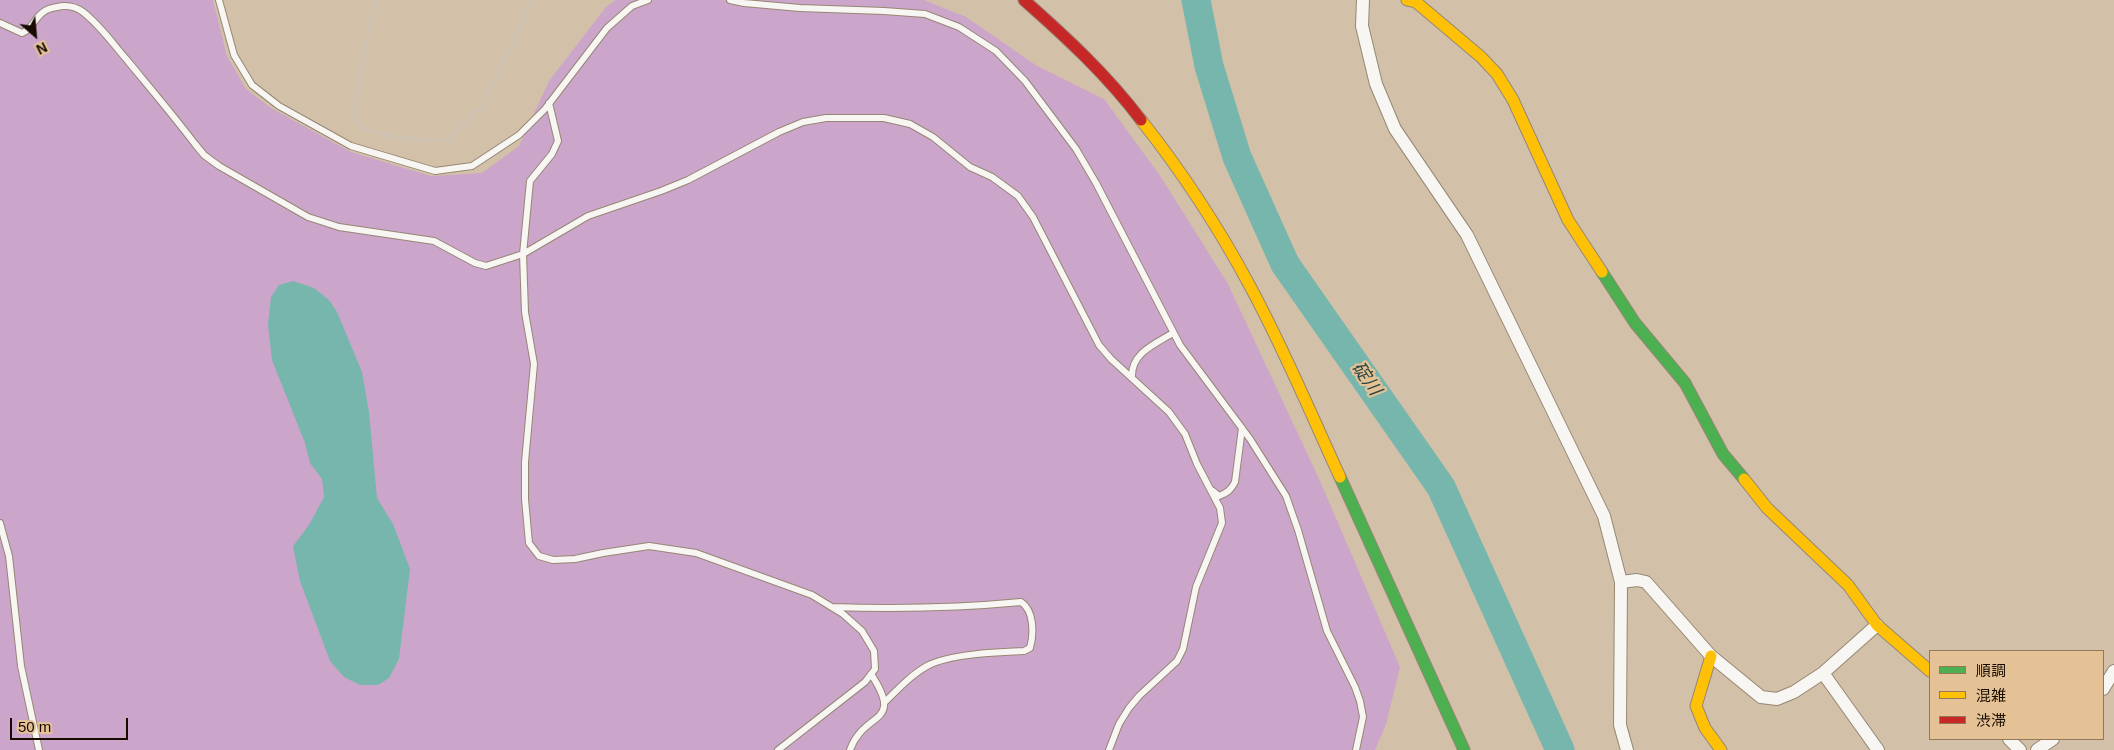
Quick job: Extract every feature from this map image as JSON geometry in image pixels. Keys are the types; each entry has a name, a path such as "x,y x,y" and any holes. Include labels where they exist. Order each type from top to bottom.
{"street":[{"path":"1024,0 1086,55 1140,118 1192,188 1226,240 1268,319 1464,750"},
{"path":"1363,0 1362,26 1376,84 1395,129 1467,235 1604,516 1621,582 1620,726 1627,750"},
{"path":"1407,0 1416,2 1497,74 1513,100 1568,220 1635,323 1685,382 1723,454 1767,508 1848,585 1877,625 1929,670"},
{"path":"1621,582 1637,580 1646,582 1711,656 1761,697 1777,699 1794,692 1823,673 1877,625"},
{"path":"1711,656 1696,706 1705,728 1721,750"},
{"path":"2104,687 2114,671"},
{"path":"1823,673 1878,750"},
{"path":"2010,740 2020,750"},
{"path":"2037,750 2052,740"}],"lane":[{"path":"219,0 234,54 252,85 279,106 351,146 435,171 472,166 519,135 549,103 607,28 632,6 648,0"},
{"path":"730,0 800,8 925,14 959,27 996,51 1025,81 1076,149 1096,183 1180,345 1242,428 1274,474 1286,496 1298,530 1327,631 1355,687 1363,717 1356,750"},
{"path":"0,23 22,32 27,31 36,17 45,10 58,6 73,7 83,12 104,33 204,155 219,166 308,217 339,227 434,241 475,263 486,266 523,254 588,216 688,180 779,132 803,122 826,118 884,118 910,124 934,137 970,167 992,177 1018,196 1032,217 1099,345 1111,359 1169,412 1185,434 1197,464 1220,508 1222,523 1196,587 1183,649 1177,661 1139,696 1129,708 1119,724 1108,750"},
{"path":"549,103 558,141 552,154 530,181 523,254 525,312 534,364 525,462 525,499 529,543 539,556 553,560 575,559 603,552 649,546 696,553 812,595 843,614 862,631 874,651 875,669 865,682 778,750"},
{"path":"1132,377 1132,368 1136,359 1173,333"},
{"path":"1212,490 1219,496 1232,489 1235,482 1242,428"},
{"path":"0,523 9,556 21,666 39,750"},
{"path":"831,607 892,609 977,606 1021,602 1030,612 1032,639 1030,648 1024,651 942,659 920,671 886,702 884,709 877,718 857,734 850,750"},
{"path":"870,674 886,702"}],"path":[{"path":"375,0 354,110 356,121 360,126 405,140 447,141 484,104 532,0"}],"shaded area":[{"path":"0,0 213,0 227,56 246,89 271,108 351,152 431,176 482,173 519,146 549,81 606,7 616,0 924,0 966,17 1037,66 1104,99 1161,177 1228,284 1320,481 1400,667 1386,724 1375,750 0,750"}],"water":[{"path":"293,281 314,288 329,300 337,312 362,372 369,412 377,498 393,524 410,569 399,659 389,678 378,685 360,685 344,677 330,661 300,581 293,546 309,525 324,497 322,479 310,463 305,443 272,360 268,325 271,297 279,285"}],"waterway":[{"name":"碇川","path":"1196,0 1209,66 1237,157 1285,264 1441,487 1560,750"}],"traffic: fast":[{"path":"1602,272 1635,323 1685,383 1723,454 1744,479"},
{"path":"1340,477 1464,750"}],"traffic: slow":[{"path":"1407,0 1416,2 1481,57 1497,74 1513,100 1568,220 1602,272"},
{"path":"1141,120 1200,201 1239,266 1275,334 1340,477"},
{"path":"1744,479 1767,508 1848,585 1877,625 1929,670"},
{"path":"1711,656 1696,706 1705,728 1721,750"}],"traffic: jam":[{"path":"1024,0 1086,57 1141,120"}]}
